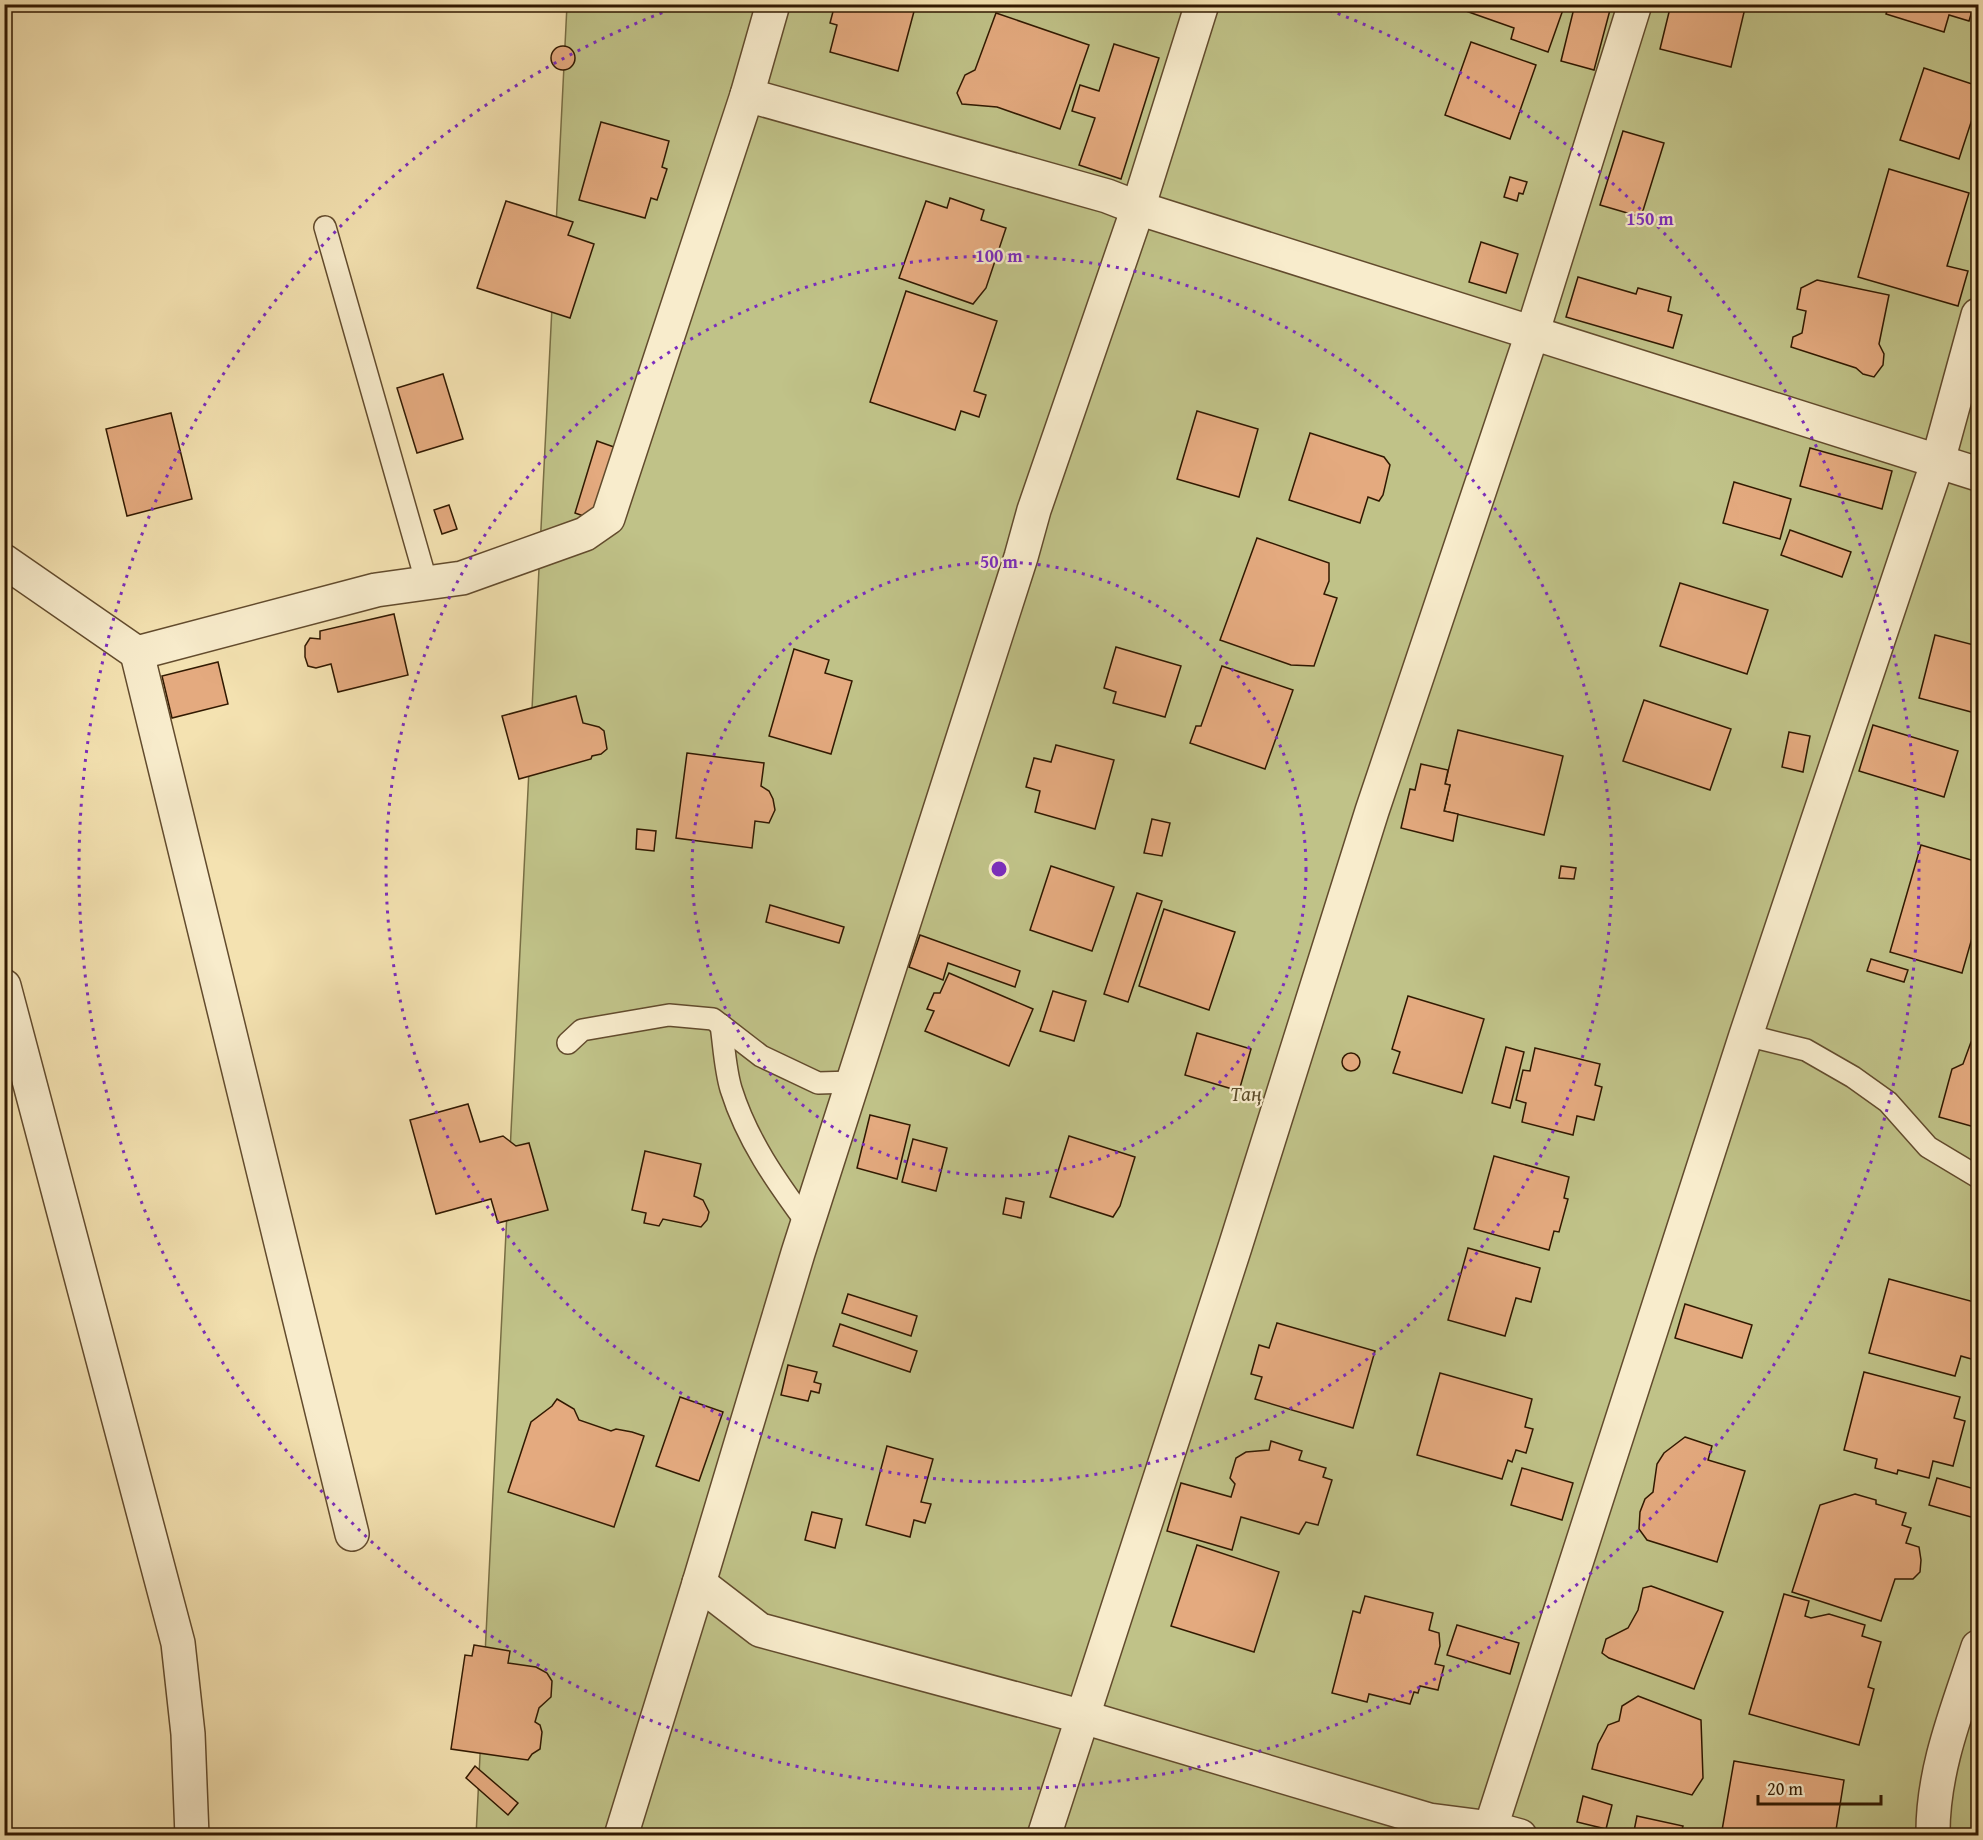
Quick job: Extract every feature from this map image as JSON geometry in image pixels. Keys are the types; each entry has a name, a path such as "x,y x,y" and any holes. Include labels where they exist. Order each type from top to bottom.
{"street":[{"path":"137,653 376,590 462,578 585,534 608,518 747,95 773,4"},
{"path":"621,1836 807,1223 1021,557 1034,510 1138,208 1202,4"},
{"path":"1044,1836 1239,1236 1372,811 1532,334 1635,4"},
{"path":"747,95 1107,196 1138,208 1532,334 1978,474"},
{"path":"699,1583 760,1630 1083,1717 1429,1820 1500,1833 1746,1035 1938,461 1978,315"},
{"path":"4,561 137,653 352,1534"},
{"path":"4,986 178,1643 188,1734 192,1836"},
{"path":"1933,1831 1937,1778 1978,1647"}],"lane":[{"path":"326,227 427,584"},
{"path":"568,1043 582,1030 669,1015 713,1019 761,1056 818,1083 853,1082"},
{"path":"721,1024 731,1088 752,1141 775,1180 807,1223"},
{"path":"1746,1035 1806,1050 1853,1077 1888,1102 1928,1147 1978,1177"}],"green space":[{"name":"Таң","path":"567,5 1978,5 1978,1835 476,1836"}],"building":[{"path":"835,4 916,4 898,71 830,52 837,25 830,23"},
{"path":"1446,4 1565,4 1548,52 1511,39 1514,28"},
{"path":"1575,4 1588,4 1610,10 1594,70 1561,61"},
{"path":"1671,4 1746,4 1731,67 1660,49"},
{"path":"1889,4 1974,4 1969,21 1949,15 1944,32 1886,14"},
{"path":"996,13 1089,45 1060,129 997,107 962,104 957,93 965,75 975,70"},
{"path":"1471,42 1536,65 1510,139 1445,115"},
{"path":"1114,44 1159,58 1121,179 1079,165 1095,118 1072,111 1080,85 1099,91"},
{"path":"563,46 571,50 575,58 571,66 563,70 555,66 551,58 555,50"},
{"path":"1924,68 1978,86 1978,101 1959,159 1900,140"},
{"path":"601,122 669,141 662,167 667,169 657,200 651,198 645,218 579,200"},
{"path":"1623,131 1664,143 1641,217 1600,205"},
{"path":"1889,169 1969,193 1947,266 1968,271 1958,306 1858,277"},
{"path":"1510,177 1527,182 1523,194 1519,193 1517,201 1504,197"},
{"path":"950,198 984,210 981,220 1006,228 986,288 973,304 899,278 926,201 947,208"},
{"path":"506,201 573,222 568,235 594,244 570,318 477,288"},
{"path":"1481,242 1518,254 1506,293 1469,282"},
{"path":"1578,277 1636,294 1638,288 1671,297 1668,311 1682,315 1673,348 1566,317"},
{"path":"1817,280 1889,295 1879,344 1884,354 1883,365 1874,377 1863,374 1856,368 1791,347 1793,337 1802,333 1806,311 1797,309 1801,288"},
{"path":"906,291 997,321 974,391 986,395 979,417 961,411 955,430 870,402"},
{"path":"443,374 463,439 417,453 397,388"},
{"path":"1197,411 1258,429 1239,497 1177,479"},
{"path":"171,413 192,499 127,516 106,429"},
{"path":"1310,433 1384,457 1390,465 1383,495 1379,501 1368,497 1360,523 1289,500"},
{"path":"597,441 614,447 592,519 575,513"},
{"path":"1810,448 1892,471 1882,509 1800,486"},
{"path":"1734,482 1791,499 1780,539 1723,523"},
{"path":"449,505 457,529 442,534 434,510"},
{"path":"1790,530 1851,552 1842,577 1781,555"},
{"path":"1257,538 1329,563 1329,581 1324,594 1337,598 1314,666 1291,665 1220,640"},
{"path":"1680,583 1768,610 1747,674 1660,646"},
{"path":"394,614 408,675 338,692 331,664 316,668 308,666 305,646 310,638 320,639 320,631"},
{"path":"1935,635 1978,646 1978,700 1975,713 1919,698"},
{"path":"1116,647 1181,666 1165,717 1113,703 1116,692 1104,688"},
{"path":"794,649 829,660 825,673 852,681 831,754 769,736"},
{"path":"218,662 228,704 172,718 162,676"},
{"path":"1222,666 1293,690 1265,769 1190,743 1196,726 1201,726"},
{"path":"576,696 583,723 599,727 604,731 607,749 601,754 592,756 591,759 519,779 502,716"},
{"path":"1644,700 1731,729 1710,790 1623,761"},
{"path":"1873,725 1958,751 1944,797 1859,771"},
{"path":"1458,730 1563,756 1544,835 1444,811 1450,785 1445,784"},
{"path":"1789,732 1810,736 1803,772 1782,767"},
{"path":"1056,745 1114,760 1095,829 1035,812 1040,791 1026,787 1034,758 1051,762"},
{"path":"687,753 764,763 761,786 769,791 775,810 769,823 755,821 752,848 676,838"},
{"path":"1421,764 1448,770 1445,784 1450,785 1444,811 1458,814 1453,841 1401,828 1410,789 1415,790"},
{"path":"1152,819 1170,823 1162,856 1144,853"},
{"path":"637,829 656,831 654,851 636,849"},
{"path":"1921,845 1978,862 1978,917 1962,973 1890,952"},
{"path":"1051,866 1114,887 1092,951 1030,930"},
{"path":"1561,866 1576,868 1574,879 1559,878"},
{"path":"1137,893 1162,901 1128,1002 1104,994"},
{"path":"770,905 844,927 839,943 766,922"},
{"path":"1164,909 1235,932 1209,1010 1139,986"},
{"path":"920,935 1020,971 1015,987 948,963 943,980 909,967"},
{"path":"1871,959 1908,970 1904,982 1867,971"},
{"path":"949,973 1033,1009 1009,1066 925,1031 934,1011 927,1009 934,993 940,993"},
{"path":"1053,991 1086,1001 1074,1041 1040,1031"},
{"path":"1408,996 1484,1019 1462,1093 1393,1073 1400,1052 1392,1049"},
{"path":"1197,1033 1251,1049 1239,1091 1185,1075"},
{"path":"1978,1038 1978,1128 1939,1117 1952,1069 1963,1064 1971,1042"},
{"path":"1506,1047 1524,1052 1510,1108 1492,1103"},
{"path":"1535,1048 1600,1064 1595,1085 1602,1087 1594,1120 1577,1116 1573,1135 1522,1122 1526,1103 1516,1100 1523,1070 1530,1071"},
{"path":"1351,1053 1358,1055 1360,1062 1358,1069 1351,1071 1344,1069 1342,1062 1344,1055"},
{"path":"468,1104 480,1142 503,1136 516,1146 529,1143 548,1210 498,1223 491,1199 436,1214 410,1120"},
{"path":"870,1115 910,1125 897,1179 857,1168"},
{"path":"1069,1136 1135,1157 1120,1206 1113,1217 1050,1197"},
{"path":"913,1139 947,1148 936,1191 902,1182"},
{"path":"645,1151 701,1164 694,1196 703,1200 709,1212 707,1220 701,1227 663,1219 659,1226 644,1223 646,1213 632,1210"},
{"path":"1494,1156 1569,1177 1564,1198 1568,1199 1559,1232 1554,1231 1549,1250 1474,1229"},
{"path":"1006,1198 1024,1202 1021,1218 1003,1214"},
{"path":"1468,1248 1540,1268 1531,1302 1516,1298 1505,1336 1448,1320"},
{"path":"1889,1279 1978,1303 1978,1361 1961,1356 1955,1376 1869,1353"},
{"path":"848,1294 917,1316 911,1336 842,1313"},
{"path":"1685,1304 1752,1325 1742,1358 1675,1338"},
{"path":"1277,1323 1375,1351 1353,1428 1255,1399 1262,1377 1251,1374 1259,1345 1269,1348"},
{"path":"840,1324 917,1351 910,1372 833,1346"},
{"path":"788,1365 817,1372 814,1382 821,1384 819,1393 811,1391 808,1401 781,1395"},
{"path":"1864,1372 1960,1397 1954,1418 1965,1421 1953,1466 1933,1461 1929,1478 1898,1470 1897,1474 1875,1468 1877,1459 1844,1450"},
{"path":"1440,1373 1532,1399 1525,1427 1533,1429 1526,1453 1516,1450 1512,1462 1508,1460 1502,1479 1417,1455"},
{"path":"680,1397 723,1412 699,1481 656,1466"},
{"path":"557,1399 574,1409 579,1420 611,1431 616,1429 644,1436 614,1527 508,1492 531,1422 552,1406"},
{"path":"1685,1437 1712,1446 1708,1460 1745,1471 1717,1562 1647,1540 1639,1529 1640,1512 1645,1499 1653,1492 1657,1464 1664,1453"},
{"path":"1271,1441 1302,1451 1299,1460 1326,1468 1323,1477 1332,1480 1318,1525 1306,1522 1299,1534 1241,1517 1232,1550 1167,1531 1181,1483 1231,1497 1235,1484 1230,1478 1236,1458 1246,1452 1269,1450"},
{"path":"887,1446 933,1459 921,1502 931,1504 925,1523 914,1520 910,1537 866,1525"},
{"path":"1522,1468 1573,1483 1562,1520 1511,1505"},
{"path":"1937,1478 1978,1490 1978,1519 1929,1505"},
{"path":"1855,1494 1876,1500 1876,1504 1906,1513 1902,1525 1911,1528 1906,1543 1919,1547 1920,1572 1913,1579 1895,1579 1881,1621 1792,1592 1820,1505"},
{"path":"812,1512 842,1519 835,1548 805,1540"},
{"path":"1197,1545 1279,1572 1254,1652 1171,1626"},
{"path":"1651,1586 1723,1612 1694,1689 1609,1658 1602,1653 1606,1639 1628,1628 1638,1610 1643,1588"},
{"path":"1784,1594 1809,1601 1805,1616 1811,1618 1829,1614 1865,1625 1862,1636 1881,1642 1868,1687 1874,1689 1859,1745 1749,1714"},
{"path":"1365,1596 1433,1613 1429,1630 1439,1633 1440,1646 1435,1664 1444,1666 1438,1690 1420,1686 1418,1693 1414,1692 1410,1704 1369,1694 1367,1702 1332,1693 1353,1611 1360,1613"},
{"path":"1457,1625 1519,1643 1510,1674 1447,1655"},
{"path":"474,1645 510,1651 508,1663 536,1667 547,1673 552,1681 551,1697 539,1708 535,1722 540,1725 542,1732 540,1749 528,1760 451,1749 465,1655 472,1656"},
{"path":"1638,1696 1701,1720 1703,1778 1692,1795 1592,1769 1598,1744 1608,1725 1619,1721 1622,1706"},
{"path":"1734,1761 1844,1780 1835,1836 1721,1836"},
{"path":"475,1766 518,1803 508,1815 466,1778"},
{"path":"1583,1796 1612,1805 1606,1829 1577,1822"},
{"path":"1637,1816 1683,1826 1680,1836 1633,1836"}]}
